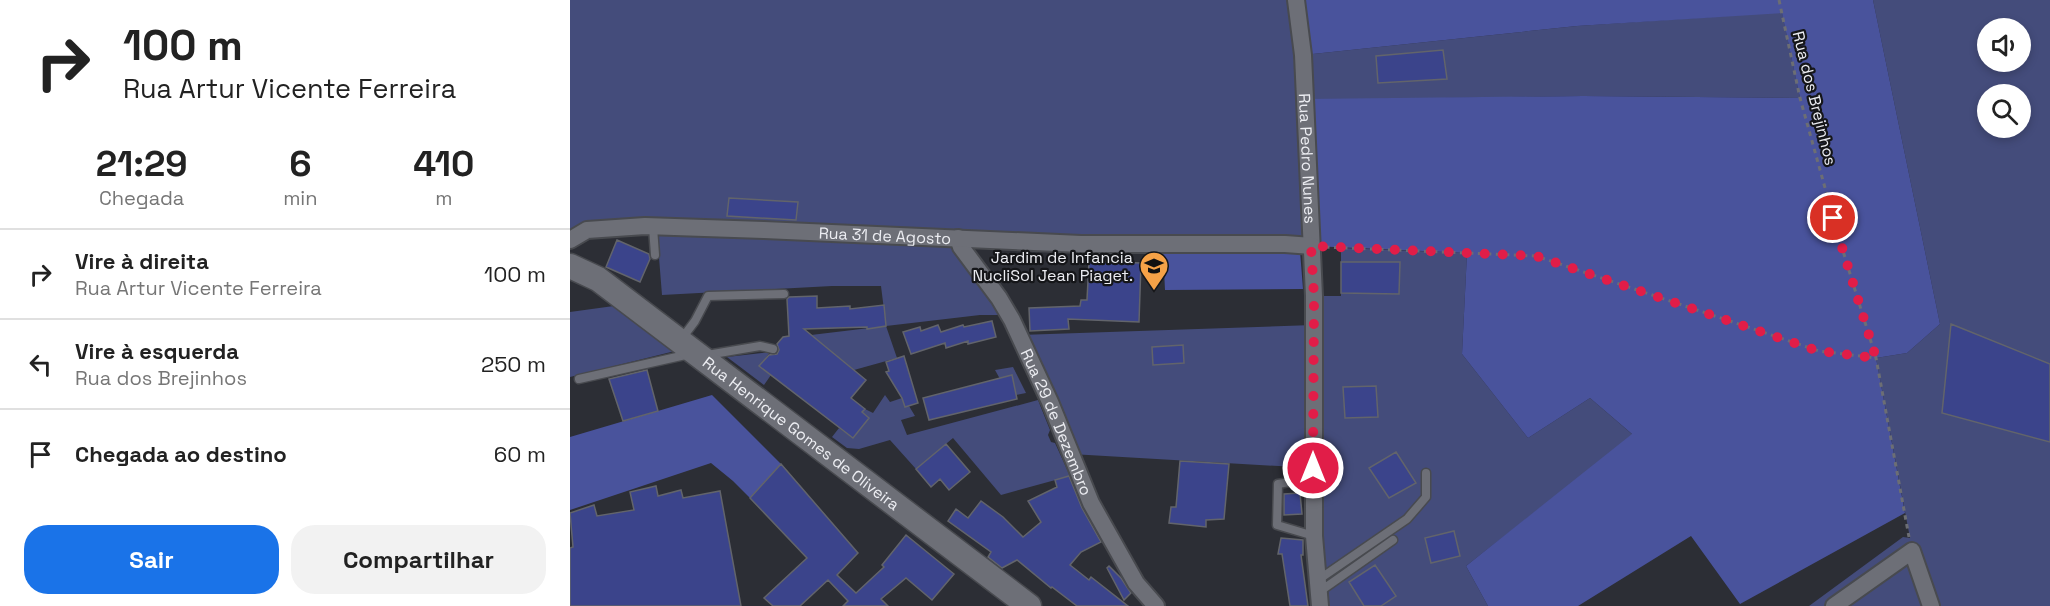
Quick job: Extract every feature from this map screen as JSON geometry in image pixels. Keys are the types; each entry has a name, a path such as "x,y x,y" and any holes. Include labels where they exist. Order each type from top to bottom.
{"street":[{"name":"Rua Pedro Nunes","path":"1296,0 1302,30 1314,296 1313,478 1314,536 1319,593"},
{"name":"Rua 31 de Agosto","path":"570,240 587,230 652,227 1081,244 1311,246"},
{"name":"Rua 29 de Dezembro","path":"958,238 961,248 984,277 1012,320 1050,402 1091,503 1136,583 1156,606"},
{"name":"Rua Henrique Gomes de Oliveira","path":"570,266 598,279 1029,606"},
{"path":"1834,606 1912,551 1931,606"}],"lane":[{"path":"652,227 656,255"},
{"path":"692,350 695,321 708,296 784,294"},
{"path":"579,379 692,350 760,346 773,349"},
{"path":"1319,593 1407,519 1426,497 1426,473"},
{"path":"1313,478 1278,484 1276,525 1314,536"},
{"path":"1319,593 1393,540"}],"path":[{"name":"Rua dos Brejinhos","path":"1779,0 1803,109 1876,358 1912,551"},
{"path":"1311,246 1536,256 1818,351 1876,358"}],"shaded area":[{"path":"570,0 1296,0 1303,55 1577,26 1782,12 1800,98 1583,96 1314,100 1312,246 958,238 1009,315 980,315 886,326 881,286 832,286 662,295 657,232 570,234"},
{"path":"1296,0 1873,0 1940,324 1907,353 1876,358 1905,513 1740,604 1691,536 1578,606 1488,606 1466,566 1632,434 1590,398 1528,438 1462,354 1467,253 1312,246 1305,99 1583,96 1800,98 1782,13 1577,26 1303,55"},
{"path":"1873,0 2050,0 2050,606 1809,606 1903,537 1910,538 1876,358 1907,353 1940,324"},
{"path":"1341,248 1467,253 1462,354 1528,438 1590,398 1633,435 1466,566 1488,606 1320,606 1313,468 1071,454 1020,335 1313,325 1314,296 1341,296 1341,293 1399,294 1400,263 1341,262"},
{"path":"1163,249 1300,251 1303,289 1165,290"},
{"path":"621,305 679,350 570,377 570,312"},
{"path":"886,326 897,358 854,370 811,335"},
{"path":"770,352 760,366 771,375 764,385 727,357"},
{"path":"1013,367 1026,393 1016,395 1012,375 1000,379 995,370"},
{"path":"712,395 781,464 750,498 711,463 570,510 570,437"},
{"path":"885,395 890,402 902,398 905,407 909,406 915,416 901,420 907,435 1038,400 1050,430 1048,435 1051,442 1055,443 1070,476 1001,495 953,438 916,469 890,440 859,449 847,448 832,437 839,428 853,438 869,418 862,412 865,409 873,413"}],"building":[{"path":"1443,50 1447,79 1378,83 1376,56"},
{"path":"729,198 798,202 796,220 727,216"},
{"path":"617,240 649,254 650,259 640,282 606,267"},
{"path":"1089,261 1141,263 1139,322 1068,319 1069,329 1030,331 1029,308 1080,306 1081,300 1087,300"},
{"path":"1341,262 1400,262 1399,294 1341,293"},
{"path":"817,296 817,308 850,306 850,309 884,305 886,326 867,329 867,327 804,329 866,380 851,398 865,409 862,412 869,418 853,438 759,366 769,355 777,354 779,350 777,344 783,337 789,336 787,299"},
{"path":"992,321 996,337 968,344 968,341 946,348 945,343 911,354 903,332 920,327 921,331 938,325 941,332 963,325 964,327"},
{"path":"1951,324 2050,364 2050,442 1942,413"},
{"path":"1183,345 1184,363 1153,365 1152,347"},
{"path":"904,356 918,403 905,407 886,372 889,371 886,362"},
{"path":"647,370 658,411 623,421 609,379"},
{"path":"1012,375 1017,399 929,420 923,398"},
{"path":"1376,386 1378,417 1345,418 1343,387"},
{"path":"946,444 970,472 949,490 940,479 931,487 916,469"},
{"path":"1396,452 1416,483 1389,498 1369,468"},
{"path":"1180,461 1229,464 1224,519 1206,520 1206,527 1169,523 1171,507 1176,507"},
{"path":"781,464 858,553 837,575 856,593 884,567 882,565 906,535 954,574 932,600 906,578 881,599 888,606 843,606 848,601 828,580 800,606 773,606 764,598 807,558 750,498"},
{"path":"1069,476 1082,508 1101,542 1081,552 1070,565 1089,580 1091,577 1128,606 1077,606 1017,560 1002,568 988,557 991,552 948,521 956,509 968,518 981,501 1003,517 1023,537 1041,522 1028,501 1057,487 1055,480"},
{"path":"656,486 658,496 681,490 683,498 720,491 741,606 570,606 570,548 573,547 570,513 594,505 597,516 634,510 630,492"},
{"path":"1300,493 1302,514 1284,515 1284,494"},
{"path":"1454,531 1460,556 1431,563 1425,538"},
{"path":"1281,538 1303,540 1303,555 1301,555 1308,606 1290,606 1282,554 1278,554"},
{"path":"1375,565 1396,596 1381,606 1364,606 1349,582"},
{"path":"1109,566 1131,593 1124,600 1107,568"}],"place":[{"name":"Jardim de Infancia NucliSol Jean Piaget.","path":"1154,292"}],"route":[{"path":"1313,468 1314,296 1311,246 1536,256 1818,351 1876,358 1833,218"}]}
